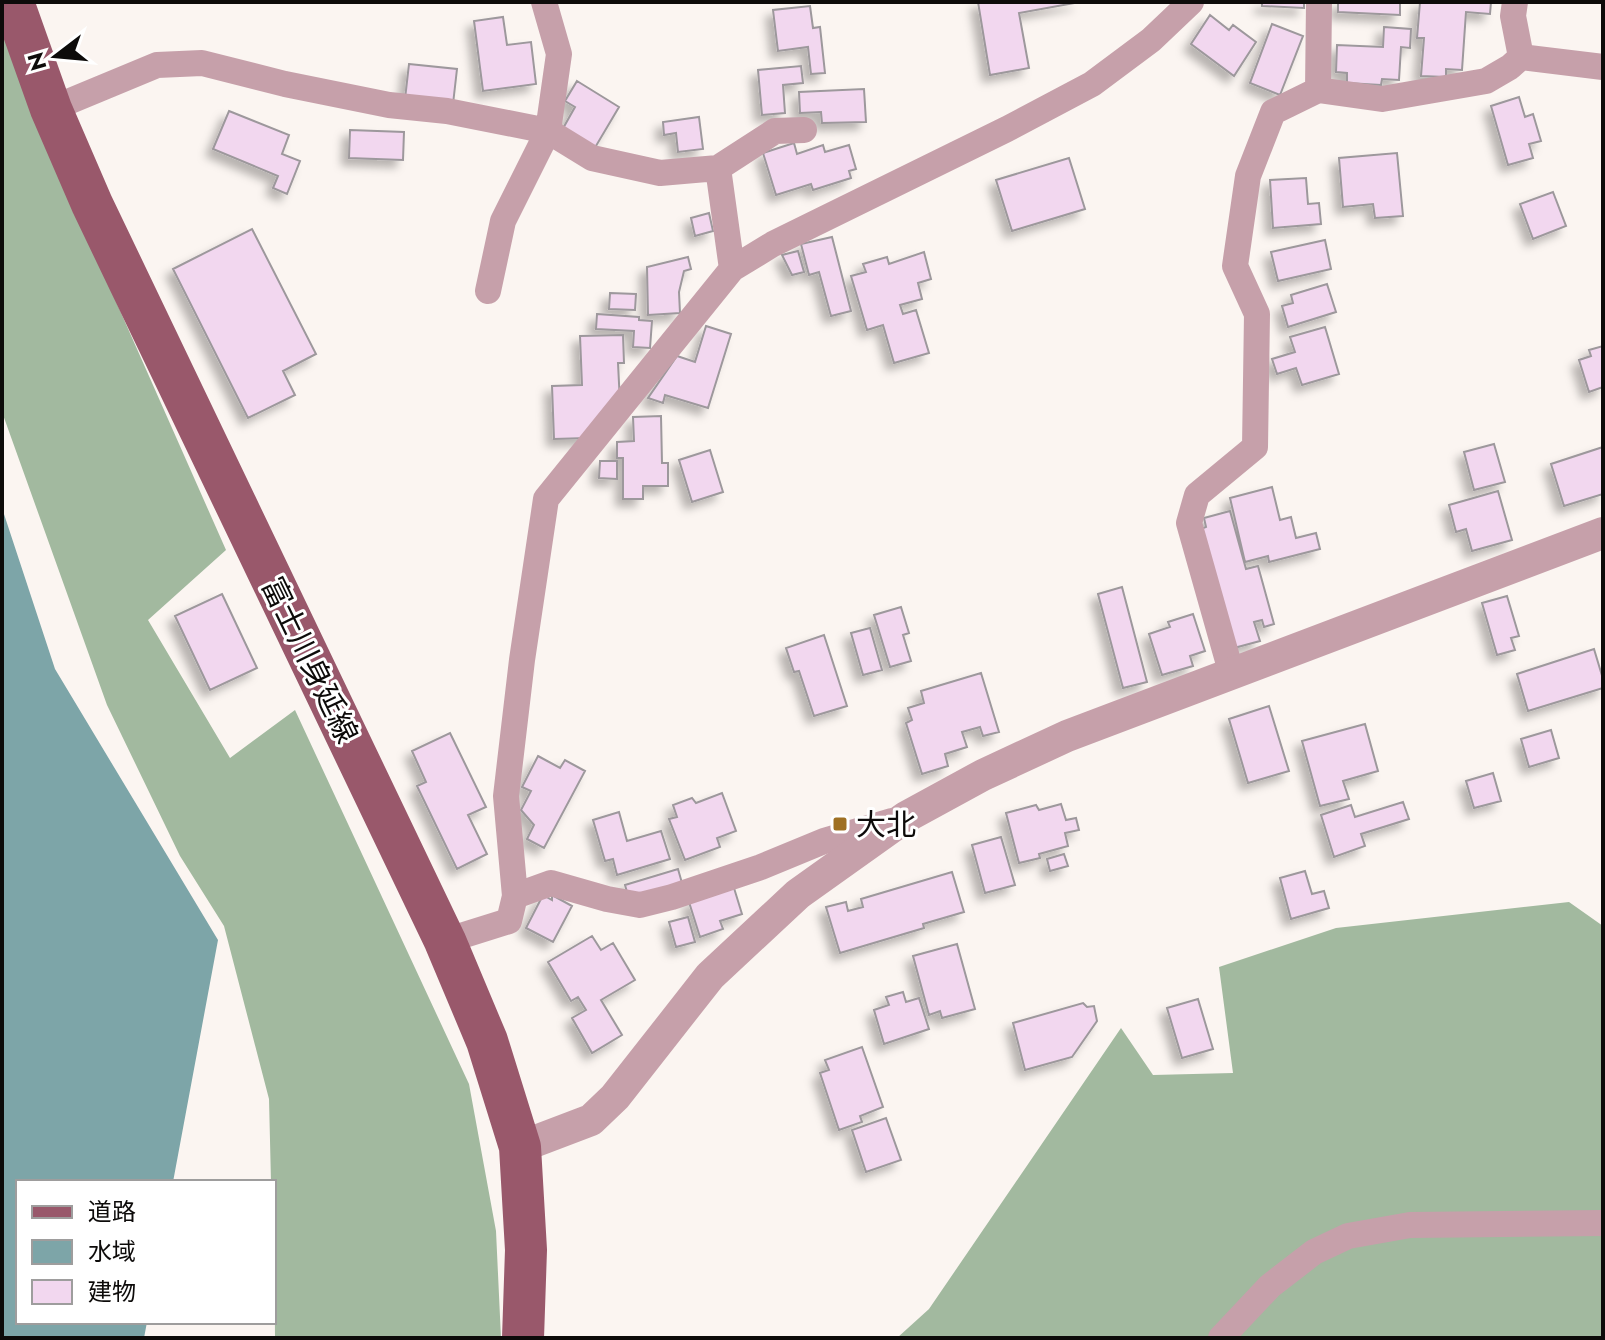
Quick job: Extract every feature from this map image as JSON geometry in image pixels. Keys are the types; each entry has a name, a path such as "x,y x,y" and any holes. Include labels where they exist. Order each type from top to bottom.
{"main road":[{"name":"富士川身延線","path":"13,2 51,109 92,204 445,941 487,1041 520,1147 526,1250 523,1338"}],"street":[{"path":"488,291 503,221 548,131 559,54 544,2"},
{"path":"445,941 509,921 515,896 506,796 546,499 732,269 773,244 1092,84 1151,40 1191,2"},
{"path":"1318,90 1319,2"},
{"path":"1515,2 1513,16 1521,57"},
{"path":"1232,675 1189,523 1197,495 1255,447 1257,314 1235,266 1248,176 1273,112 1318,90 1382,99 1486,81 1521,57 1603,67"},
{"path":"51,109 157,65 202,63 389,105 447,111 548,131 592,158 660,173 718,168 775,131 804,130"},
{"path":"718,168 732,269"},
{"path":"520,1147 591,1120 615,1097 710,976 798,894 906,817 983,775 1067,736 1603,533"},
{"path":"515,896 551,883 640,905 761,867 824,841 906,817"},
{"path":"1221,1338 1270,1286 1314,1252 1348,1236 1410,1225 1603,1223"}],"green space":[{"path":"2,22 83,227 226,550 148,620 230,758 295,710 469,1084 496,1231 501,1338 275,1338 276,1180 271,1180 269,1099 224,926 180,856 107,705 2,412"},
{"path":"1569,902 1603,926 1603,1338 897,1338 929,1309 1121,1028 1153,1075 1233,1073 1219,967 1336,928"}],"water":[{"path":"2,508 55,669 218,940 173,1180 16,1180 16,1324 147,1324 144,1338 2,1338"}],"building":[{"path":"978,2 1080,2 1019,13 1029,68 990,75"},
{"path":"1262,2 1304,2 1304,8 1262,6"},
{"path":"1338,2 1400,2 1400,15 1338,12"},
{"path":"1420,2 1491,2 1490,14 1466,12 1462,70 1446,69 1446,77 1421,76 1424,38 1417,38"},
{"path":"810,6 813,28 820,27 825,73 811,74 808,47 778,51 773,10"},
{"path":"1210,15 1229,30 1233,25 1256,42 1234,76 1191,44"},
{"path":"503,17 507,45 531,42 536,84 483,91 474,21"},
{"path":"1272,24 1303,36 1280,95 1250,83"},
{"path":"1384,27 1411,29 1410,48 1401,47 1399,80 1382,79 1381,85 1347,83 1347,73 1336,72 1337,45 1383,47"},
{"path":"409,64 457,69 453,104 405,99"},
{"path":"801,66 803,83 783,85 785,113 762,115 758,70"},
{"path":"577,81 619,107 593,151 561,132 575,107 565,101"},
{"path":"864,89 866,122 822,123 821,112 800,113 799,92"},
{"path":"1519,97 1525,117 1533,114 1541,141 1529,144 1533,158 1508,165 1491,106"},
{"path":"229,111 289,135 282,154 300,161 287,194 273,188 278,176 213,149"},
{"path":"699,117 703,149 678,152 676,133 664,135 663,122"},
{"path":"350,130 404,132 403,160 349,158"},
{"path":"794,143 797,154 823,145 825,152 849,145 856,169 849,171 851,178 813,190 811,184 776,195 763,153"},
{"path":"1397,153 1403,216 1375,218 1373,204 1343,207 1339,158"},
{"path":"1069,158 1085,209 1012,231 996,180"},
{"path":"1306,178 1308,204 1319,203 1321,224 1273,228 1270,180"},
{"path":"1553,192 1566,226 1533,239 1520,204"},
{"path":"709,213 713,231 695,236 691,218"},
{"path":"252,229 316,354 283,371 295,395 248,418 173,269"},
{"path":"832,237 851,311 831,316 819,272 809,275 801,244"},
{"path":"1325,240 1331,269 1278,281 1271,252"},
{"path":"798,251 804,272 792,275 782,255"},
{"path":"924,252 931,279 918,283 922,299 900,305 903,314 916,310 929,353 894,363 883,325 867,330 851,276 866,272 863,264 887,257 889,264"},
{"path":"688,257 691,269 684,271 679,292 680,313 648,315 647,267"},
{"path":"1327,284 1336,312 1288,327 1282,306 1293,303 1291,295"},
{"path":"610,293 636,294 635,310 609,309"},
{"path":"597,314 652,321 650,348 633,347 634,331 596,329"},
{"path":"706,326 731,334 708,408 665,395 663,403 648,398 677,356 695,362"},
{"path":"1325,327 1339,374 1302,385 1296,368 1277,374 1272,359 1295,352 1290,337"},
{"path":"623,335 624,363 618,363 620,403 587,438 554,439 552,386 582,385 580,336"},
{"path":"1603,346 1603,387 1589,392 1579,360 1591,356 1589,350"},
{"path":"661,416 662,463 668,463 668,486 643,486 643,499 623,499 623,458 617,458 617,442 634,441 633,417"},
{"path":"1494,444 1505,482 1474,490 1464,452"},
{"path":"1603,447 1603,494 1564,506 1551,464"},
{"path":"710,450 723,492 692,502 679,460"},
{"path":"600,461 617,461 617,479 599,478"},
{"path":"1272,487 1280,520 1291,517 1296,538 1316,533 1320,549 1269,562 1268,556 1245,562 1230,498"},
{"path":"1498,491 1512,540 1472,551 1466,529 1456,532 1449,505"},
{"path":"1230,511 1246,569 1258,566 1274,624 1264,627 1262,620 1254,622 1260,641 1234,648 1201,529 1206,527 1204,518"},
{"path":"1122,587 1147,682 1123,688 1098,594"},
{"path":"222,594 257,668 210,690 175,616"},
{"path":"1507,596 1519,636 1511,638 1515,650 1497,655 1482,603"},
{"path":"901,607 909,633 903,635 911,661 890,667 874,615"},
{"path":"1193,614 1205,651 1190,656 1193,666 1162,675 1149,634 1170,627 1168,622"},
{"path":"870,628 882,670 863,675 851,633"},
{"path":"824,635 847,706 814,716 799,671 794,672 786,648"},
{"path":"1594,649 1603,688 1528,711 1517,674"},
{"path":"981,673 999,732 983,736 980,727 962,732 967,747 945,754 948,766 922,774 906,723 912,720 908,708 924,703 921,691"},
{"path":"1269,706 1289,771 1248,783 1229,719"},
{"path":"1365,724 1378,771 1343,781 1349,799 1320,806 1302,741"},
{"path":"1551,730 1559,758 1529,767 1521,739"},
{"path":"450,733 486,807 468,815 487,854 457,869 417,786 426,782 412,751"},
{"path":"538,756 560,768 565,760 585,771 544,848 527,839 534,825 521,810 531,791 522,787"},
{"path":"1493,773 1501,801 1474,808 1466,781"},
{"path":"722,793 736,831 717,838 720,847 685,860 669,819 677,817 673,805 692,798 696,803"},
{"path":"1403,802 1409,819 1361,834 1365,846 1334,857 1321,815 1351,805 1355,817"},
{"path":"1061,804 1066,820 1076,818 1079,830 1065,833 1068,846 1019,863 1006,813 1036,805 1039,810"},
{"path":"619,812 627,841 661,831 670,859 617,875 613,859 605,861 593,820"},
{"path":"1001,837 1015,885 985,893 972,845"},
{"path":"1064,854 1068,866 1050,871 1047,859"},
{"path":"678,869 682,883 629,899 625,885"},
{"path":"1305,871 1312,894 1324,891 1329,908 1291,919 1280,878"},
{"path":"952,872 964,912 923,924 924,928 840,953 826,907 846,902 848,911 863,907 861,899"},
{"path":"734,888 742,914 720,921 723,929 700,937 689,902"},
{"path":"543,895 552,900 552,895 572,906 553,942 526,928"},
{"path":"688,917 695,942 676,947 669,922"},
{"path":"592,936 601,950 613,943 635,980 601,1000 622,1035 592,1053 572,1018 586,1010 578,997 571,1001 548,962"},
{"path":"957,944 975,1009 942,1018 940,1011 929,1015 913,956"},
{"path":"903,992 906,1002 919,998 929,1029 884,1044 874,1010 889,1005 886,997"},
{"path":"1198,999 1213,1049 1182,1058 1167,1008"},
{"path":"1083,1003 1087,1007 1094,1006 1097,1021 1072,1057 1025,1070 1013,1023"},
{"path":"862,1047 883,1107 860,1116 862,1122 839,1130 820,1073 829,1070 825,1060"},
{"path":"886,1118 901,1160 866,1172 852,1130"}],"place":[{"name":"大北","path":"840,824"}]}
